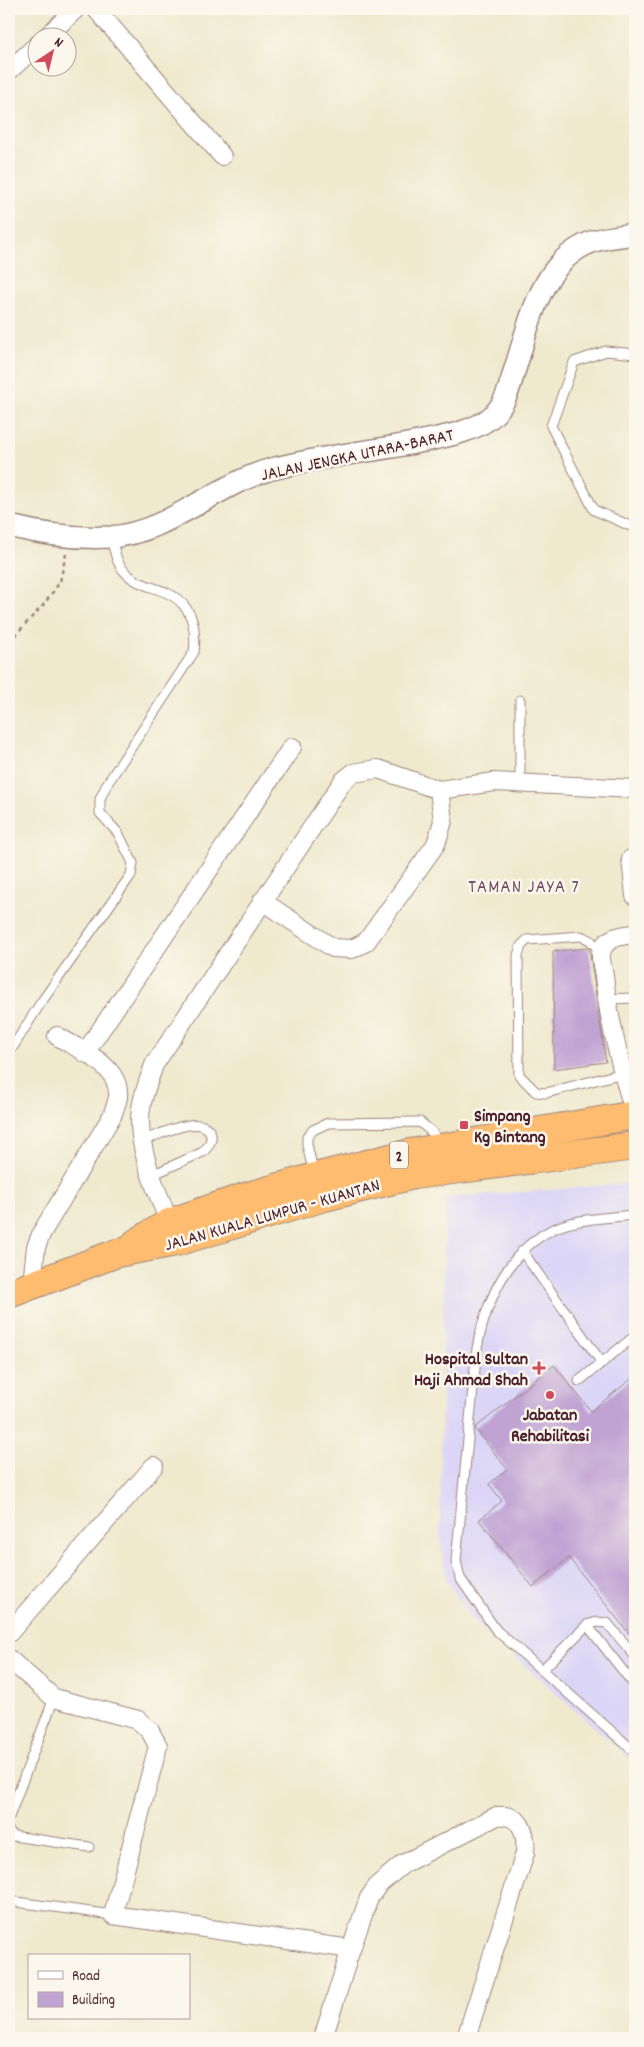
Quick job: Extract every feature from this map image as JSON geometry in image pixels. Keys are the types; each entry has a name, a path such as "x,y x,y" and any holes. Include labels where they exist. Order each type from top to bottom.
{"highway":[{"name":"JALAN KUALA LUMPUR - KUANTAN","path":"173,1233 245,1197 315,1177 410,1153 635,1114"},
{"name":"JALAN KUALA LUMPUR - KUANTAN","path":"20,1289 173,1233 414,1175 635,1146"}],"street":[{"path":"56,28 76,9"},
{"path":"96,9 222,156"},
{"path":"9,71 28,53"},
{"name":"JALAN JENGKA UTARA-BARAT","path":"9,526 35,532 70,536 111,537 143,530 236,483 271,469 331,457 394,448 475,427 488,420 498,411 507,395 538,296 562,260 578,248 595,240 635,234"},
{"path":"85,1053 292,747"},
{"path":"173,1233 142,1141 140,1120 143,1097 154,1065 343,781 353,773 378,769 439,790 494,782 635,789"},
{"path":"262,901 333,948 352,949 366,942 436,844 443,821 439,790"},
{"path":"631,859 635,896"},
{"path":"635,934 617,936 606,943 601,952 606,999 629,1073 635,1114"},
{"path":"20,1289 42,1232 112,1116 118,1096 116,1079 104,1064 57,1036"},
{"path":"9,1634 154,1466"},
{"path":"9,1659 54,1698 138,1720 150,1731 158,1746 113,1914 351,1949"},
{"path":"323,2038 369,1898 378,1885 403,1864 496,1816 506,1815 516,1821 523,1829 526,1840 525,1853 466,2038"}],"lane":[{"path":"635,354 606,351 574,362 551,426 594,510 635,528"},
{"path":"9,1053 40,1004 131,875 133,863 118,833 100,813 100,799 107,784 194,652 196,634 192,618 183,604 168,593 135,582 123,571 116,559 111,537"},
{"path":"520,700 520,782"},
{"path":"601,952 590,940 581,936 527,940 521,946 518,955 519,1075 536,1092 546,1093 629,1073"},
{"path":"606,999 635,998"},
{"path":"315,1177 307,1145 307,1137 313,1130 328,1123 420,1122 434,1134 442,1147"},
{"path":"142,1141 188,1124 203,1125 210,1131 212,1139 203,1152 152,1175"},
{"path":"635,1215 570,1223 540,1236 522,1251 500,1280 482,1323 477,1348 456,1561 460,1578 496,1630 635,1752"},
{"path":"522,1251 602,1363"},
{"path":"579,1381 635,1336"},
{"path":"542,1670 587,1625 597,1622 606,1623 635,1656"},
{"path":"587,1625 635,1686"},
{"path":"9,1817 54,1698"},
{"path":"9,1831 13,1836 89,1847"},
{"path":"9,1901 113,1914"}],"path":[{"path":"9,642 45,603 60,582 70,536"}],"shaded area":[{"name":"Hospital Sultan Haji Ahmad Shah","path":"635,1183 635,1763 470,1617 447,1581 440,1537 445,1198"}],"building":[{"path":"589,948 606,1062 554,1069 553,951"},
{"path":"554,1365 591,1411 635,1376 635,1641 569,1558 533,1587 479,1520 502,1501 489,1484 507,1469 475,1428"}],"place":[{"name":"Simpang Kg Bintang","path":"464,1125"},
{"name":"Hospital Sultan Haji Ahmad Shah","path":"539,1368"},
{"name":"Jabatan Rehabilitasi","path":"550,1395"}],"district":[{"name":"TAMAN JAYA 7","path":"524,885"}]}
